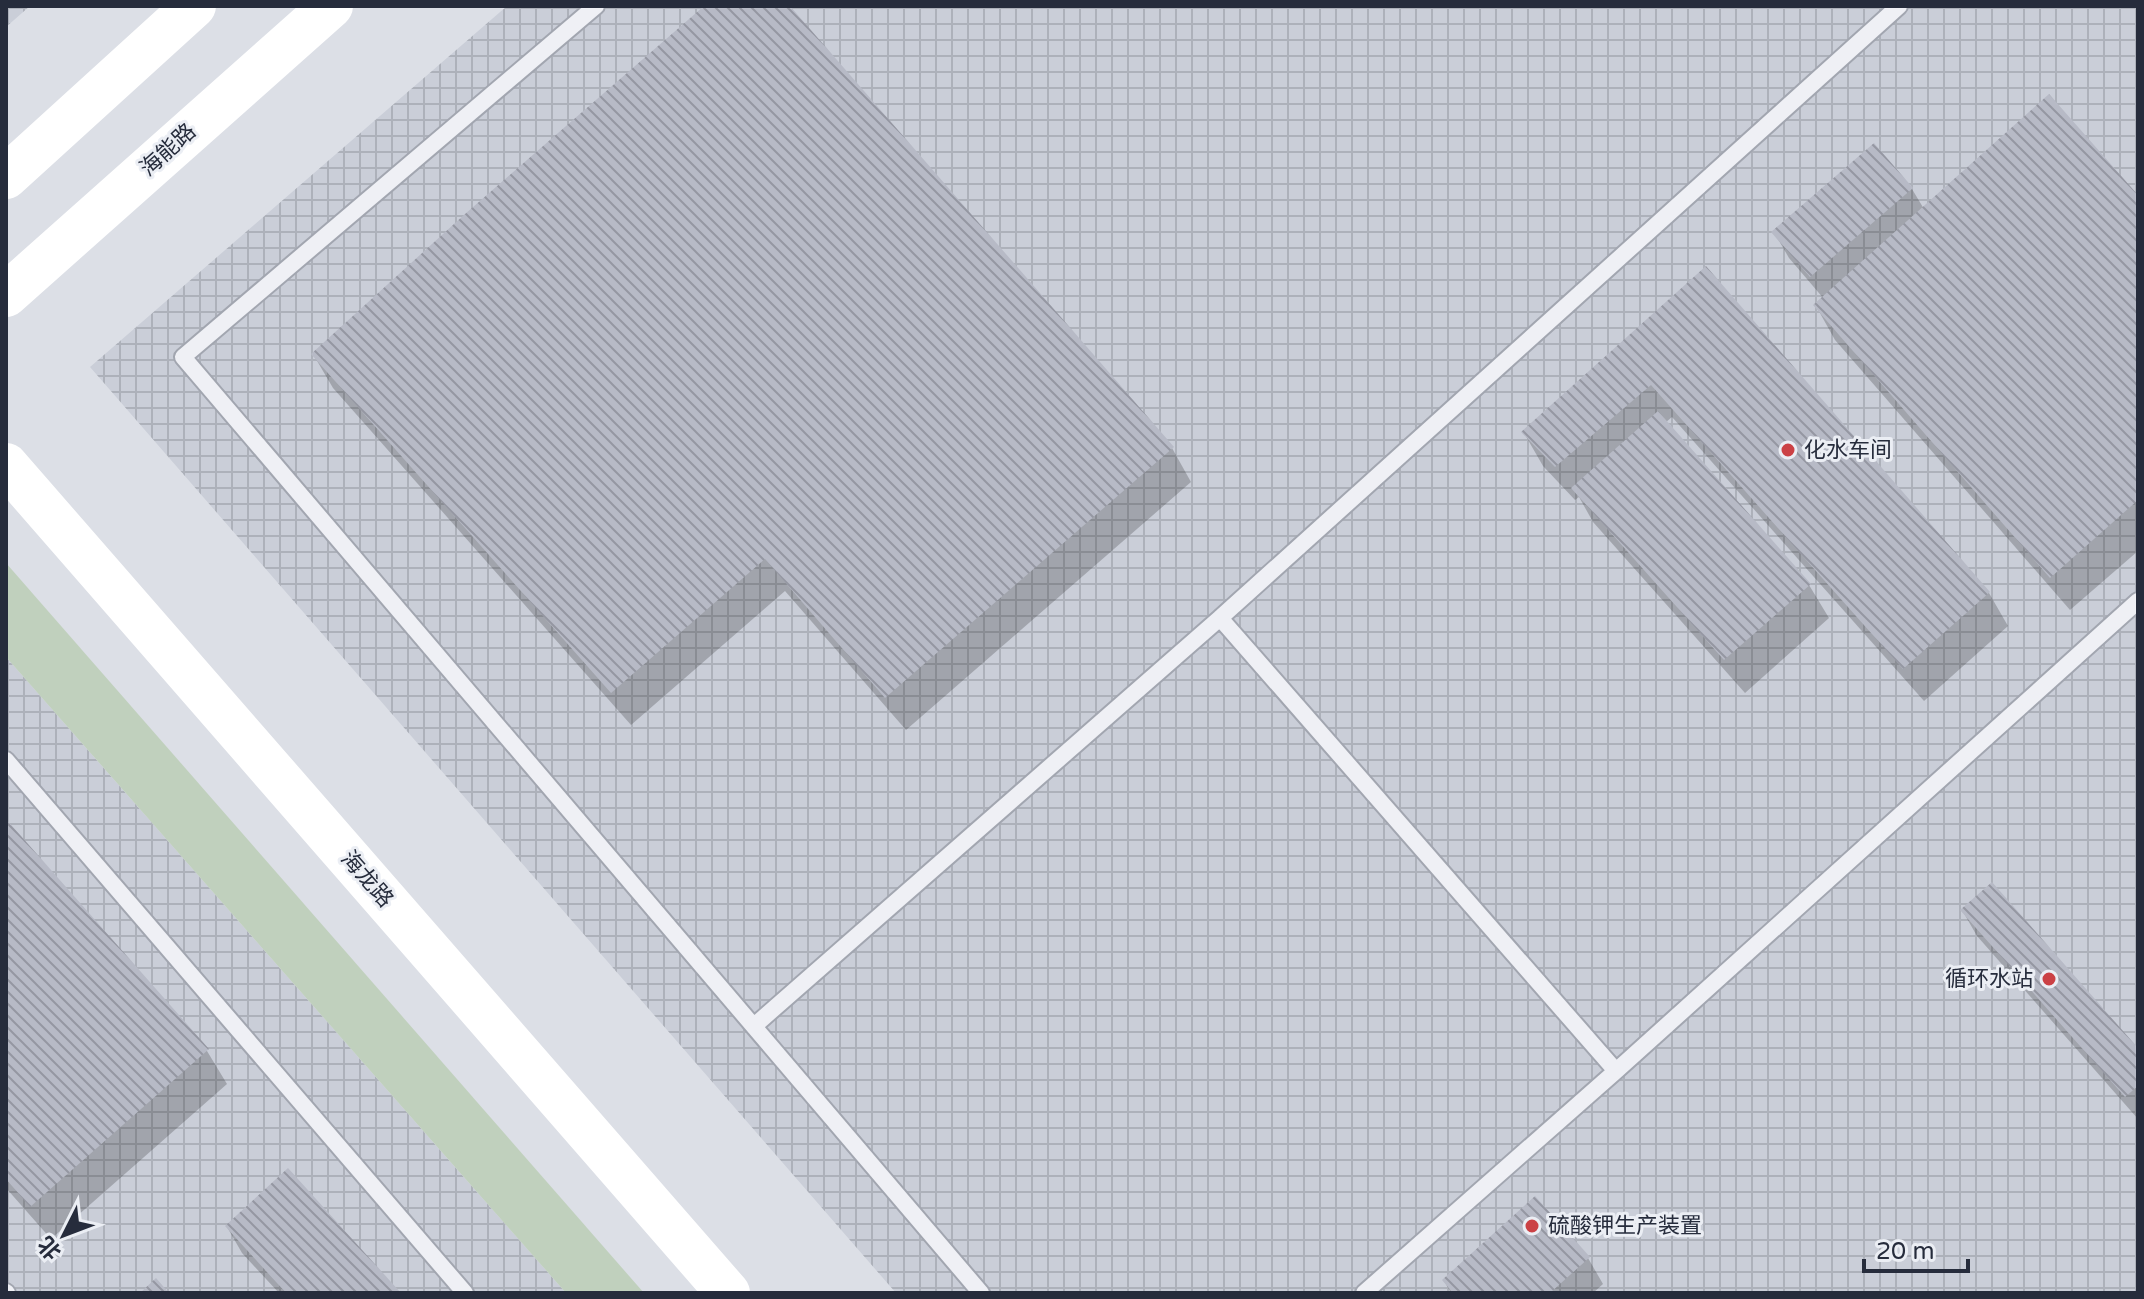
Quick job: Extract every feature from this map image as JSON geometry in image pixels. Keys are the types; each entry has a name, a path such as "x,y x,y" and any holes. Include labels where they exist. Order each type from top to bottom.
{"street":[{"path":"6,177 194,6"},
{"name":"海能路","path":"6,295 331,6"},
{"name":"海龙路","path":"6,465 728,1293"}],"lane":[{"path":"596,6 183,357 981,1293"},
{"path":"754,1026 1220,618 1899,6"},
{"path":"1364,1293 1616,1071 2138,601"},
{"path":"1220,618 1616,1071"},
{"path":"6,760 465,1293"}],"shaded area":[{"path":"6,6 30,6 6,27"},
{"path":"507,6 2138,6 2138,1293 896,1293 90,367"},
{"path":"6,657 566,1293 6,1293"}],"green space":[{"path":"6,563 644,1293 566,1293 6,657"}],"building":[{"path":"704,6 790,6 1174,447 885,698 765,559 611,693 311,354 465,214"},
{"path":"2049,94 2138,195 2138,500 2050,578 1813,305"},
{"path":"1874,143 1913,188 1810,277 1771,232"},
{"name":"化水车间","path":"1706,266 1990,592 1903,669 1651,385 1555,467 1521,432"},
{"path":"1658,411 1811,584 1724,660 1571,488"},
{"path":"6,819 209,1049 30,1207 6,1179"},
{"name":"循环水站","path":"1992,882 2138,1048 2138,1086 2125,1097 1960,910"},
{"path":"288,1168 401,1293 286,1293 225,1226"},
{"name":"硫酸钾生产装置","path":"1535,1196 1590,1257 1550,1293 1453,1293 1442,1280"},
{"path":"156,1278 169,1293 140,1293"}],"place":[{"name":"化水车间","path":"1788,450"},
{"name":"循环水站","path":"2049,979"},
{"name":"硫酸钾生产装置","path":"1532,1226"}]}
